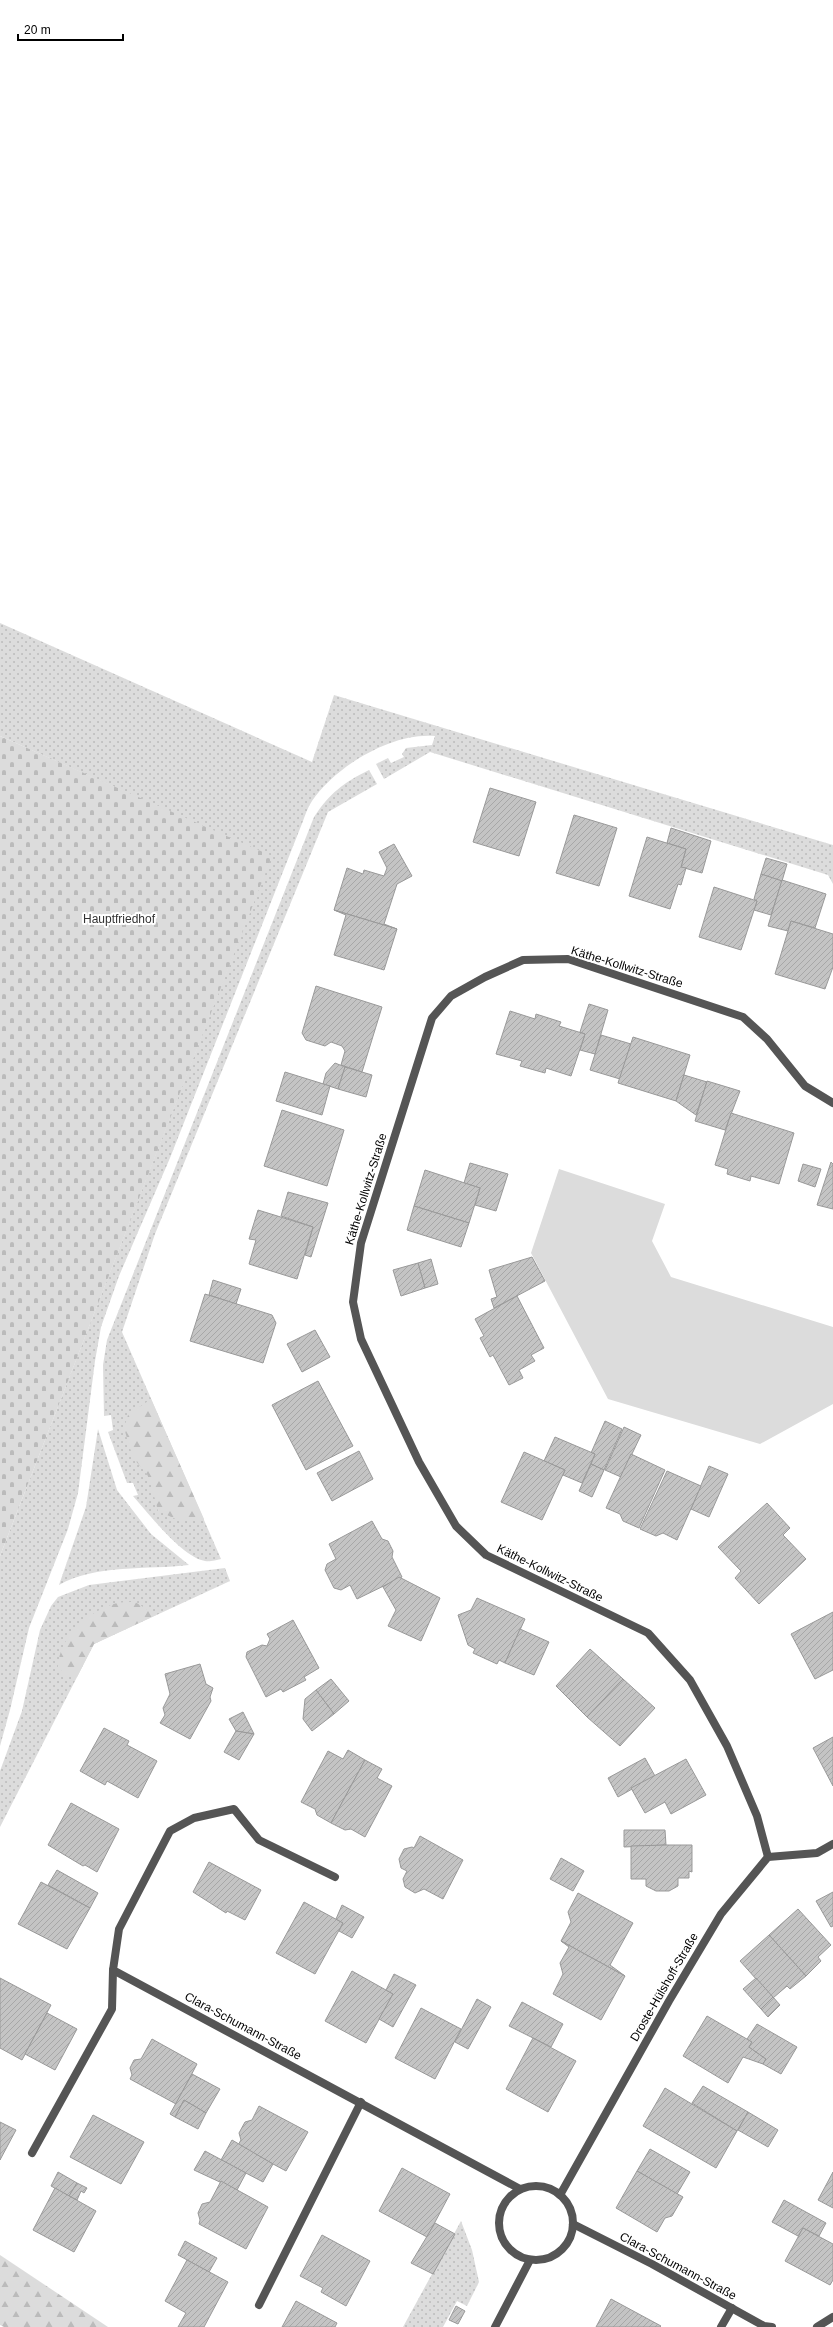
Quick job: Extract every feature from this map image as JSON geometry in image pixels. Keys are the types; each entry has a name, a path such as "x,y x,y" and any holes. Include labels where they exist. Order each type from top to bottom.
{"street":[{"name":"Käthe-Kollwitz-Straße","path":"768,1857 757,1816 727,1746 690,1680 648,1633 486,1555 456,1526 420,1462 361,1339 352,1302 361,1242 432,1018 451,996 485,977 523,960 568,959 742,1017 768,1039 805,1086 833,1103"},
{"path":"32,2152 112,2009 113,1970 119,1929 170,1831 194,1818 234,1809 259,1840 335,1876"},
{"path":"768,1857 817,1853 833,1844"},
{"name":"Droste-Hülshoff-Straße","path":"560,2194 669,2001 721,1914 768,1857"},
{"name":"Clara-Schumann-Straße","path":"113,1970 361,2102 520,2189"},
{"path":"259,2305 361,2102"},
{"path":"530,2186 544,2187 560,2194 568,2205 573,2224 570,2237 563,2248 543,2259 530,2260 518,2256 508,2248 500,2233 499,2220 502,2206 510,2196 520,2189 530,2186"},
{"name":"Clara-Schumann-Straße","path":"573,2224 652,2264 764,2326 772,2327"},
{"path":"495,2327 530,2260"},
{"path":"721,2327 732,2308"},
{"path":"817,2327 833,2317"}],"green space":[{"path":"0,623 312,762 334,695 833,845 833,884 828,875 430,752 384,779 376,764 388,758 391,763 404,757 402,754 406,748 432,745 435,736 418,736 401,740 366,754 350,764 322,788 309,806 170,1158 119,1276 101,1327 95,1361 78,1493 68,1529 29,1628 0,1746 0,1556 271,857 0,736"},
{"name":"Hauptfriedhof","path":"0,736 272,856 0,1556"},
{"path":"369,770 377,784 328,812 155,1234 122,1332 221,1559 205,1561 186,1552 166,1534 133,1496 138,1495 133,1483 127,1483 108,1432 113,1430 111,1415 104,1416 103,1365 107,1340 314,817 326,801 338,789 352,779"},
{"path":"559,1169 665,1204 652,1241 671,1277 833,1327 833,1404 760,1444 608,1399 531,1253"},
{"path":"151,1399 204,1520 178,1520 158,1511 147,1474 133,1458 124,1428 128,1415"},
{"path":"98,1429 117,1490 151,1534 189,1565 105,1571 73,1578 59,1585 86,1507"},
{"path":"225,1568 230,1581 94,1644 0,1827 0,1771 22,1711 40,1630 51,1606 58,1597 89,1585"},
{"path":"135,1602 156,1615 94,1644 77,1677 66,1676 58,1667 60,1656 69,1636 77,1627 96,1612 106,1607 117,1603"},
{"path":"461,2221 472,2250 479,2282 467,2306 457,2301 443,2327 403,2327"},
{"path":"0,2255 108,2327 4,2327 0,2325"}],"building":[{"path":"490,788 536,802 519,856 473,842"},
{"path":"574,815 617,828 599,886 556,873"},
{"path":"671,828 711,841 702,873 681,867 686,849 667,843"},
{"path":"647,837 686,849 681,867 686,868 681,885 678,884 670,909 629,896"},
{"path":"394,844 412,876 397,884 384,924 397,929 334,910 347,868 363,874 364,870 384,876 387,868 379,852"},
{"path":"766,858 787,864 782,881 761,874"},
{"path":"761,874 782,881 771,915 754,910 757,901 754,899"},
{"path":"782,880 826,894 815,928 791,921 788,931 768,926"},
{"path":"714,887 757,901 741,950 699,937"},
{"path":"334,910 397,929 384,970 334,955 346,915"},
{"path":"791,921 833,934 833,967 825,989 775,974"},
{"path":"316,986 382,1007 362,1072 341,1065 345,1051 342,1046 331,1042 325,1046 306,1040 302,1033"},
{"path":"589,1004 608,1010 595,1054 580,1050 585,1034 580,1032"},
{"path":"510,1011 535,1019 536,1014 561,1022 559,1026 585,1034 571,1076 546,1068 545,1073 520,1066 522,1061 496,1054"},
{"path":"601,1035 631,1044 620,1079 590,1070"},
{"path":"633,1037 690,1055 676,1101 618,1083"},
{"path":"335,1063 345,1067 338,1089 323,1084 326,1073"},
{"path":"345,1067 372,1075 366,1097 338,1089"},
{"path":"285,1072 330,1086 322,1115 276,1101"},
{"path":"684,1075 707,1082 696,1115 676,1101"},
{"path":"707,1081 740,1091 725,1130 695,1121"},
{"path":"282,1110 344,1130 327,1186 264,1166"},
{"path":"731,1113 794,1133 779,1184 751,1176 750,1181 727,1174 728,1169 715,1165"},
{"path":"831,1162 833,1164 833,1209 817,1205"},
{"path":"470,1163 508,1174 496,1211 475,1205 480,1188 464,1183"},
{"path":"803,1164 821,1169 815,1187 798,1181"},
{"path":"425,1170 480,1188 469,1223 414,1206"},
{"path":"288,1192 328,1203 311,1257 305,1255 313,1227 281,1216"},
{"path":"414,1206 469,1223 461,1247 407,1230"},
{"path":"258,1210 313,1227 297,1279 249,1264 256,1240 249,1239"},
{"path":"532,1257 545,1281 494,1308 491,1299 497,1297 489,1270"},
{"path":"431,1259 438,1284 425,1288 418,1263"},
{"path":"418,1263 425,1288 401,1296 393,1270"},
{"path":"213,1280 241,1289 236,1304 209,1295"},
{"path":"205,1294 272,1315 276,1323 263,1363 190,1341"},
{"path":"517,1296 544,1348 531,1355 535,1361 519,1370 523,1378 509,1385 493,1355 490,1357 480,1338 484,1336 475,1319"},
{"path":"315,1330 330,1357 302,1372 287,1344"},
{"path":"318,1381 353,1446 306,1470 272,1405"},
{"path":"605,1421 622,1429 604,1470 591,1464 595,1454 591,1453"},
{"path":"624,1427 641,1435 621,1477 605,1470"},
{"path":"555,1437 595,1454 582,1483 563,1475 565,1470 544,1461"},
{"path":"359,1451 373,1479 332,1501 317,1473"},
{"path":"524,1452 565,1470 542,1520 501,1502"},
{"path":"631,1454 665,1470 639,1528 623,1521 620,1514 606,1508"},
{"path":"591,1464 604,1470 592,1497 579,1491"},
{"path":"709,1466 728,1474 709,1517 691,1509"},
{"path":"667,1471 701,1486 677,1540 663,1533 656,1536 640,1529"},
{"path":"767,1503 790,1528 783,1535 806,1559 759,1604 735,1578 741,1571 718,1547"},
{"path":"372,1521 382,1539 388,1541 393,1551 392,1557 402,1577 357,1599 350,1585 341,1590 334,1588 325,1570 327,1564 336,1559 329,1544"},
{"path":"399,1577 440,1598 421,1641 388,1626 396,1610 383,1587"},
{"path":"477,1598 525,1619 505,1663 499,1660 497,1664 473,1653 475,1649 468,1645 458,1615 471,1610"},
{"path":"833,1612 833,1670 815,1679 791,1634"},
{"path":"293,1620 319,1668 304,1677 306,1680 283,1692 281,1689 266,1697 246,1657 247,1652 262,1645 267,1646 270,1639 267,1634"},
{"path":"520,1629 549,1642 534,1675 505,1663"},
{"path":"590,1649 623,1679 587,1717 556,1686"},
{"path":"200,1664 206,1684 213,1688 210,1697 211,1701 190,1739 160,1723 165,1715 163,1708 170,1694 165,1674"},
{"path":"331,1679 349,1701 334,1714 316,1690"},
{"path":"623,1679 655,1708 620,1746 587,1717"},
{"path":"316,1690 334,1714 312,1731 303,1719 305,1699"},
{"path":"243,1712 254,1734 236,1731 229,1719"},
{"path":"104,1728 129,1741 127,1745 157,1761 138,1798 107,1781 105,1785 80,1771"},
{"path":"236,1731 254,1734 239,1760 224,1752"},
{"path":"833,1737 833,1786 813,1748"},
{"path":"348,1750 365,1760 331,1823 317,1815 315,1809 301,1802 328,1751 343,1759"},
{"path":"645,1758 655,1776 618,1797 608,1778"},
{"path":"686,1759 706,1795 671,1814 665,1802 645,1813 631,1788"},
{"path":"365,1760 382,1769 377,1778 392,1786 365,1837 351,1829 345,1830 331,1823"},
{"path":"71,1803 119,1829 97,1872 85,1865 83,1866 48,1845"},
{"path":"624,1830 665,1830 666,1845 624,1847"},
{"path":"420,1836 463,1860 443,1899 424,1889 415,1893 405,1887 403,1879 407,1871 401,1868 399,1859 404,1849 414,1848"},
{"path":"692,1845 692,1872 689,1871 689,1878 678,1878 678,1886 669,1891 656,1891 646,1886 646,1879 631,1879 631,1846"},
{"path":"561,1858 584,1871 573,1891 550,1879"},
{"path":"209,1862 261,1890 245,1920 227,1911 226,1913 193,1892"},
{"path":"57,1870 98,1893 90,1908 48,1885"},
{"path":"41,1882 90,1908 67,1949 18,1924"},
{"path":"833,1892 833,1926 831,1927 816,1901"},
{"path":"578,1893 633,1923 610,1965 625,1976 561,1941 571,1922 568,1912"},
{"path":"304,1902 343,1923 315,1974 276,1953"},
{"path":"342,1905 364,1917 352,1938 339,1931 343,1923 336,1919"},
{"path":"798,1909 831,1945 818,1957 821,1961 806,1976 769,1935"},
{"path":"769,1935 806,1976 790,1989 787,1986 773,1998 740,1961"},
{"path":"561,1941 625,1976 601,2020 553,1994 563,1974 560,1963 569,1947"},
{"path":"352,1971 393,1994 366,2043 325,2021"},
{"path":"394,1974 416,1985 393,2027 379,2019 393,1994 386,1990"},
{"path":"0,1978 51,2005 22,2060 0,2048"},
{"path":"756,1978 773,1997 761,2009 743,1989"},
{"path":"773,1997 780,2005 768,2017 761,2009"},
{"path":"477,1999 491,2007 468,2049 455,2042"},
{"path":"522,2002 563,2024 551,2047 509,2026"},
{"path":"421,2008 461,2029 435,2079 395,2058"},
{"path":"47,2013 77,2029 55,2070 25,2054"},
{"path":"707,2016 752,2042 749,2047 766,2059 763,2064 743,2057 728,2083 683,2056"},
{"path":"757,2024 797,2047 781,2074 763,2064 766,2059 749,2047 752,2042 747,2039"},
{"path":"533,2038 576,2061 548,2112 506,2089"},
{"path":"152,2039 197,2064 176,2104 130,2079 132,2075 130,2068 134,2060 141,2059"},
{"path":"192,2074 220,2089 206,2113 184,2100 175,2117 170,2114"},
{"path":"703,2086 748,2112 737,2131 692,2103"},
{"path":"665,2088 737,2131 716,2168 643,2126"},
{"path":"184,2100 206,2113 198,2129 175,2117"},
{"path":"259,2106 308,2132 286,2171 238,2145 241,2140 239,2133 245,2122 252,2120"},
{"path":"748,2112 778,2130 768,2147 738,2130"},
{"path":"93,2115 144,2142 121,2184 70,2157"},
{"path":"0,2122 16,2130 0,2160"},
{"path":"232,2140 273,2164 263,2182 221,2160"},
{"path":"650,2149 690,2172 677,2194 637,2171"},
{"path":"205,2151 246,2173 237,2190 194,2170"},
{"path":"402,2168 450,2194 427,2237 379,2211"},
{"path":"637,2171 683,2197 672,2216 665,2218 657,2232 616,2208"},
{"path":"58,2172 77,2183 69,2196 51,2186"},
{"path":"833,2172 833,2208 818,2200"},
{"path":"221,2181 268,2207 246,2249 199,2224 200,2220 198,2213 202,2204 210,2202"},
{"path":"77,2183 87,2188 84,2193 81,2191 77,2200 69,2196"},
{"path":"55,2188 96,2211 74,2252 33,2230"},
{"path":"784,2200 826,2223 819,2236 803,2228 798,2236 772,2222"},
{"path":"435,2223 455,2234 433,2274 411,2263"},
{"path":"803,2228 833,2244 833,2280 830,2285 785,2261"},
{"path":"322,2235 370,2261 346,2306 321,2292 323,2288 300,2276"},
{"path":"185,2241 217,2258 209,2272 178,2255"},
{"path":"187,2260 228,2282 204,2327 178,2327 186,2313 165,2301"},
{"path":"611,2299 661,2326 596,2327"},
{"path":"296,2301 337,2323 335,2327 282,2327"},
{"path":"456,2306 465,2311 458,2324 449,2320"}]}
